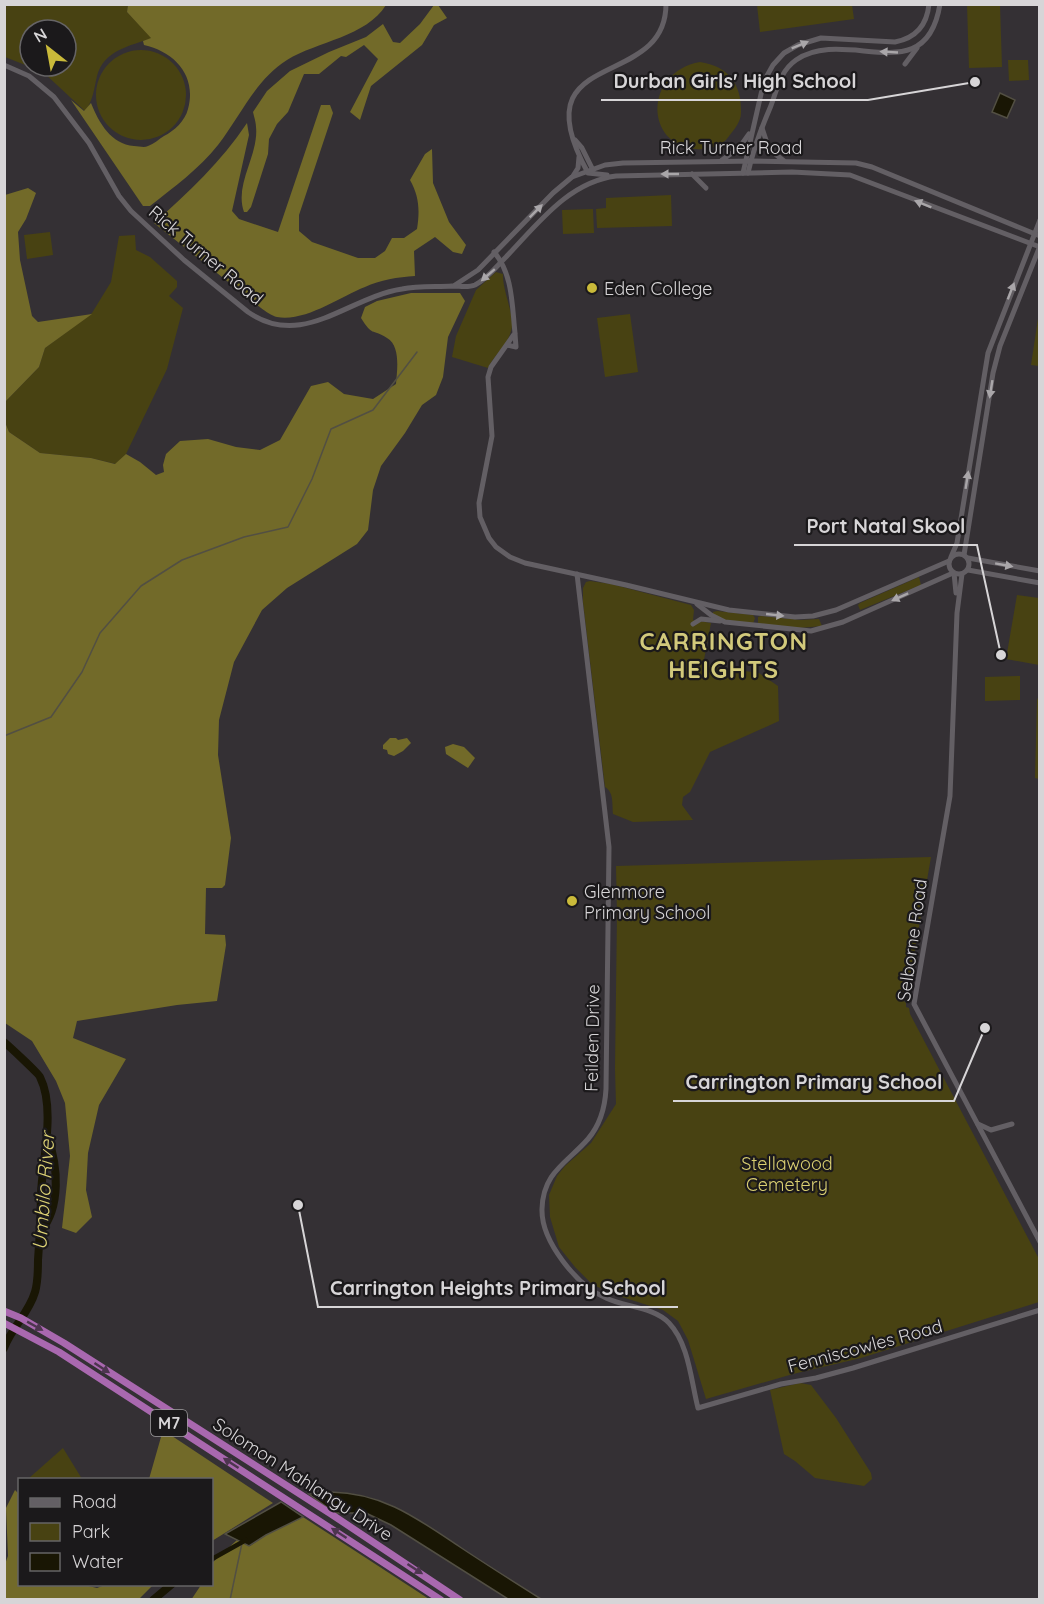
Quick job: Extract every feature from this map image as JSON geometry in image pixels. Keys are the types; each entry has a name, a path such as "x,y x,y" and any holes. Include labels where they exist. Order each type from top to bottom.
{"highway":[{"name":"Solomon Mahlangu Drive","path":"4,1311 31,1323 64,1343 460,1599"},
{"name":"Solomon Mahlangu Drive","path":"4,1323 59,1352 441,1599"}],"street":[{"path":"616,176 591,171 579,155 568,121 569,107 575,94 592,77 621,65 652,41 662,28 666,4"},
{"path":"745,173 753,127 767,74 778,58 791,48 821,38 903,41 922,27 926,21 929,4"},
{"path":"905,64 934,27 940,4"},
{"path":"747,161 782,75 795,61 820,51 845,49 893,54 905,52 921,44"},
{"name":"Rick Turner Road","path":"4,65 29,76 54,97 89,143 124,204 141,222 255,317 274,324 300,326 321,320 388,292 412,288 473,286 484,279 556,205 582,186 605,177 792,172 850,176 1039,247"},
{"path":"758,108 768,111"},
{"path":"718,162 739,148 753,127"},
{"path":"762,127 769,149 785,162"},
{"path":"574,139 582,148 591,171"},
{"path":"572,177 578,168 579,155"},
{"name":"Rick Turner Road","path":"453,286 478,270 560,186 572,177 623,163 747,161 864,164 1037,234"},
{"path":"582,186 591,171"},
{"path":"692,174 706,188"},
{"path":"954,573 950,568 950,559 957,543 988,353 1030,244 1037,234 1040,220"},
{"path":"965,572 969,564 966,557 993,373 1000,346 1039,247"},
{"path":"494,252 502,261 508,276 516,347 507,345"},
{"path":"515,333 491,367 488,377 492,436 479,496 480,517 492,543 510,557 525,563 696,603 795,617 813,616 856,602 957,554 1040,571"},
{"path":"1020,580 1022,568"},
{"path":"693,624 701,619 811,631 861,614 954,573 965,572 1040,583"},
{"name":"Selborne Road","path":"965,572 957,613 950,796 914,1004 1040,1242"},
{"name":"Selborne Road","path":"954,573 957,613"},
{"name":"Feilden Drive","path":"577,574 609,847 606,1089 603,1111 596,1129 561,1163 548,1181 543,1199 543,1221 547,1236 576,1276 590,1290 618,1303 659,1315 671,1325 684,1350 698,1408"},
{"path":"856,602 861,614"},
{"path":"696,603 711,615 725,622"},
{"path":"754,626 756,613"},
{"path":"976,1124 991,1130 1012,1124"},
{"name":"Fenniscowles Road","path":"698,1408 781,1384 853,1368 1040,1310"}],"green space":[{"path":"4,5 128,5 127,12 152,38 119,50 105,60 97,76 92,99 85,111 49,78 78,78 78,18 18,18 18,62 5,57"},
{"path":"757,5 852,5 854,19 760,32"},
{"path":"967,5 1000,5 1002,67 969,68"},
{"path":"141,50 158,53 173,63 183,78 186,95 183,112 173,127 158,137 141,140 124,137 109,127 99,112 96,95 99,78 109,63 124,53"},
{"path":"1008,60 1028,60 1029,80 1009,81"},
{"path":"700,62 726,72 731,78 739,93 741,117 726,140 716,146 696,149 679,145 667,135 660,122 658,108 660,93 668,79 682,68"},
{"path":"671,195 672,226 597,228 596,209 606,208 606,198"},
{"path":"593,209 594,233 563,234 562,210"},
{"path":"50,232 53,255 27,259 24,235"},
{"path":"135,235 136,250 150,257 177,281 177,287 169,296 183,308 167,369 126,454 116,464 91,458 40,453 9,432 5,422 5,402 39,367 45,348 92,313 111,282 119,236"},
{"path":"496,272 503,274 512,325 507,341 488,368 452,357 456,336 476,290"},
{"path":"1039,312 1039,366 1031,365"},
{"path":"630,314 638,372 605,377 597,318"},
{"path":"919,577 921,585 860,610 858,605 860,603"},
{"path":"586,582 611,584 691,605 694,610 693,620 711,623 703,665 759,673 778,686 779,721 710,752 690,792 683,797 682,805 693,820 633,822 613,814 611,795 605,787 583,602 583,588"},
{"path":"1017,595 1039,598 1039,665 1006,659"},
{"path":"717,611 753,615 755,618 753,624 725,620 713,614"},
{"path":"758,617 801,620 819,619 822,626 799,628 758,625"},
{"path":"1020,676 1020,700 985,701 985,677"},
{"path":"1039,695 1039,779 1035,778"},
{"name":"Stellawood Cemetery","path":"931,857 910,979 903,1000 1039,1259 1039,1302 861,1358 793,1374 706,1399 688,1340 678,1321 663,1310 593,1285 559,1247 550,1217 549,1195 557,1176 591,1143 616,1104 616,866"},
{"path":"800,1383 811,1385 836,1418 871,1473 872,1479 864,1486 815,1478 784,1454 770,1390"},
{"path":"63,1448 81,1478 29,1478"}],"shaded area":[{"path":"128,4 386,5 377,16 354,31 299,53 276,68 257,88 218,145 203,162 150,206 143,206 71,100 84,111 91,103 102,125 112,137 134,146 145,147 152,144 175,128 184,118 190,97 186,76 181,67 165,53 144,45 143,41 151,38 127,12"},
{"path":"434,5 438,5 447,18 434,25 422,45 371,86 360,120 350,112 378,59 364,45 346,57 341,56 319,74 304,74 288,112 277,124 269,139 268,154 251,207 244,212 242,191 256,138 253,112 267,91 290,71 366,37 383,24 393,42 400,43 420,24"},
{"path":"321,105 330,105 333,113 299,215 299,231 312,242 358,258 375,258 385,251 392,238 404,238 417,229 418,203 410,180 425,154 432,149 433,183 449,222 466,245 462,254 453,252 435,237 414,251 415,276 377,282 322,308 299,316 277,317 261,308 154,223 204,176 247,123 249,135 232,211 239,219 278,232"},
{"path":"28,188 36,193 26,219 18,232 20,260 32,316 38,322 92,314 45,348 39,367 5,402 5,195"},
{"path":"411,293 460,293 465,301 448,337 443,377 436,395 422,405 381,466 373,490 368,530 357,544 287,588 262,610 234,662 219,720 218,755 231,838 225,885 222,888 206,888 205,934 225,935 226,945 217,1001 77,1021 73,1038 126,1059 99,1105 88,1153 86,1190 92,1217 76,1233 62,1228 70,1156 65,1103 56,1081 32,1041 5,1023 5,422 9,432 40,453 91,458 115,464 126,454 156,475 164,472 166,454 180,441 208,439 236,447 260,450 280,440 311,386 328,382 344,394 373,399 396,384 397,359 394,347 387,338 370,330 361,318 365,307 377,301"},
{"path":"390,738 398,740 407,738 411,743 394,756 383,749 383,745"},
{"path":"453,744 464,747 475,758 468,768 446,754 445,747"},
{"path":"163,1430 273,1503 213,1540 213,1478 149,1478"},
{"path":"15,1490 18,1493 18,1586 97,1588 102,1586 152,1586 139,1599 5,1599 5,1564 8,1556 6,1508"},
{"path":"303,1517 429,1599 191,1600 200,1586 213,1586 213,1562 237,1540 250,1546 272,1531"}],"water":[{"path":"1000,93 1015,100 1007,118 992,112"},
{"path":"331,1492 368,1497 400,1509 541,1599 508,1599 391,1525 366,1513 335,1513 309,1494"},
{"path":"281,1502 303,1517 249,1546 225,1534"}],"waterway":[{"path":"4,736 51,717 82,672 100,633 141,586 182,560 244,537 288,527 312,479 331,429 373,410 417,352"},
{"name":"Umbilo River","path":"4,1042 40,1077 45,1090 48,1119 36,1288 29,1307 11,1333 4,1348"},
{"path":"41,1231 52,1210 56,1186 54,1161 48,1138"},
{"name":"Umbilo River","path":"213,1558 246,1540"},
{"path":"230,1600 242,1543"},
{"name":"Umbilo River","path":"153,1600 170,1586"}],"place":[{"name":"Durban Girls' High School","path":"975,82"},
{"name":"Eden College","path":"592,288"},
{"name":"Port Natal Skool","path":"1001,655"},
{"name":"Glenmore Primary School","path":"572,901"},
{"name":"Carrington Primary School","path":"985,1028"},
{"name":"Carrington Heights Primary School","path":"298,1205"}],"district":[{"name":"CARRINGTON HEIGHTS","path":"724,655"}]}
